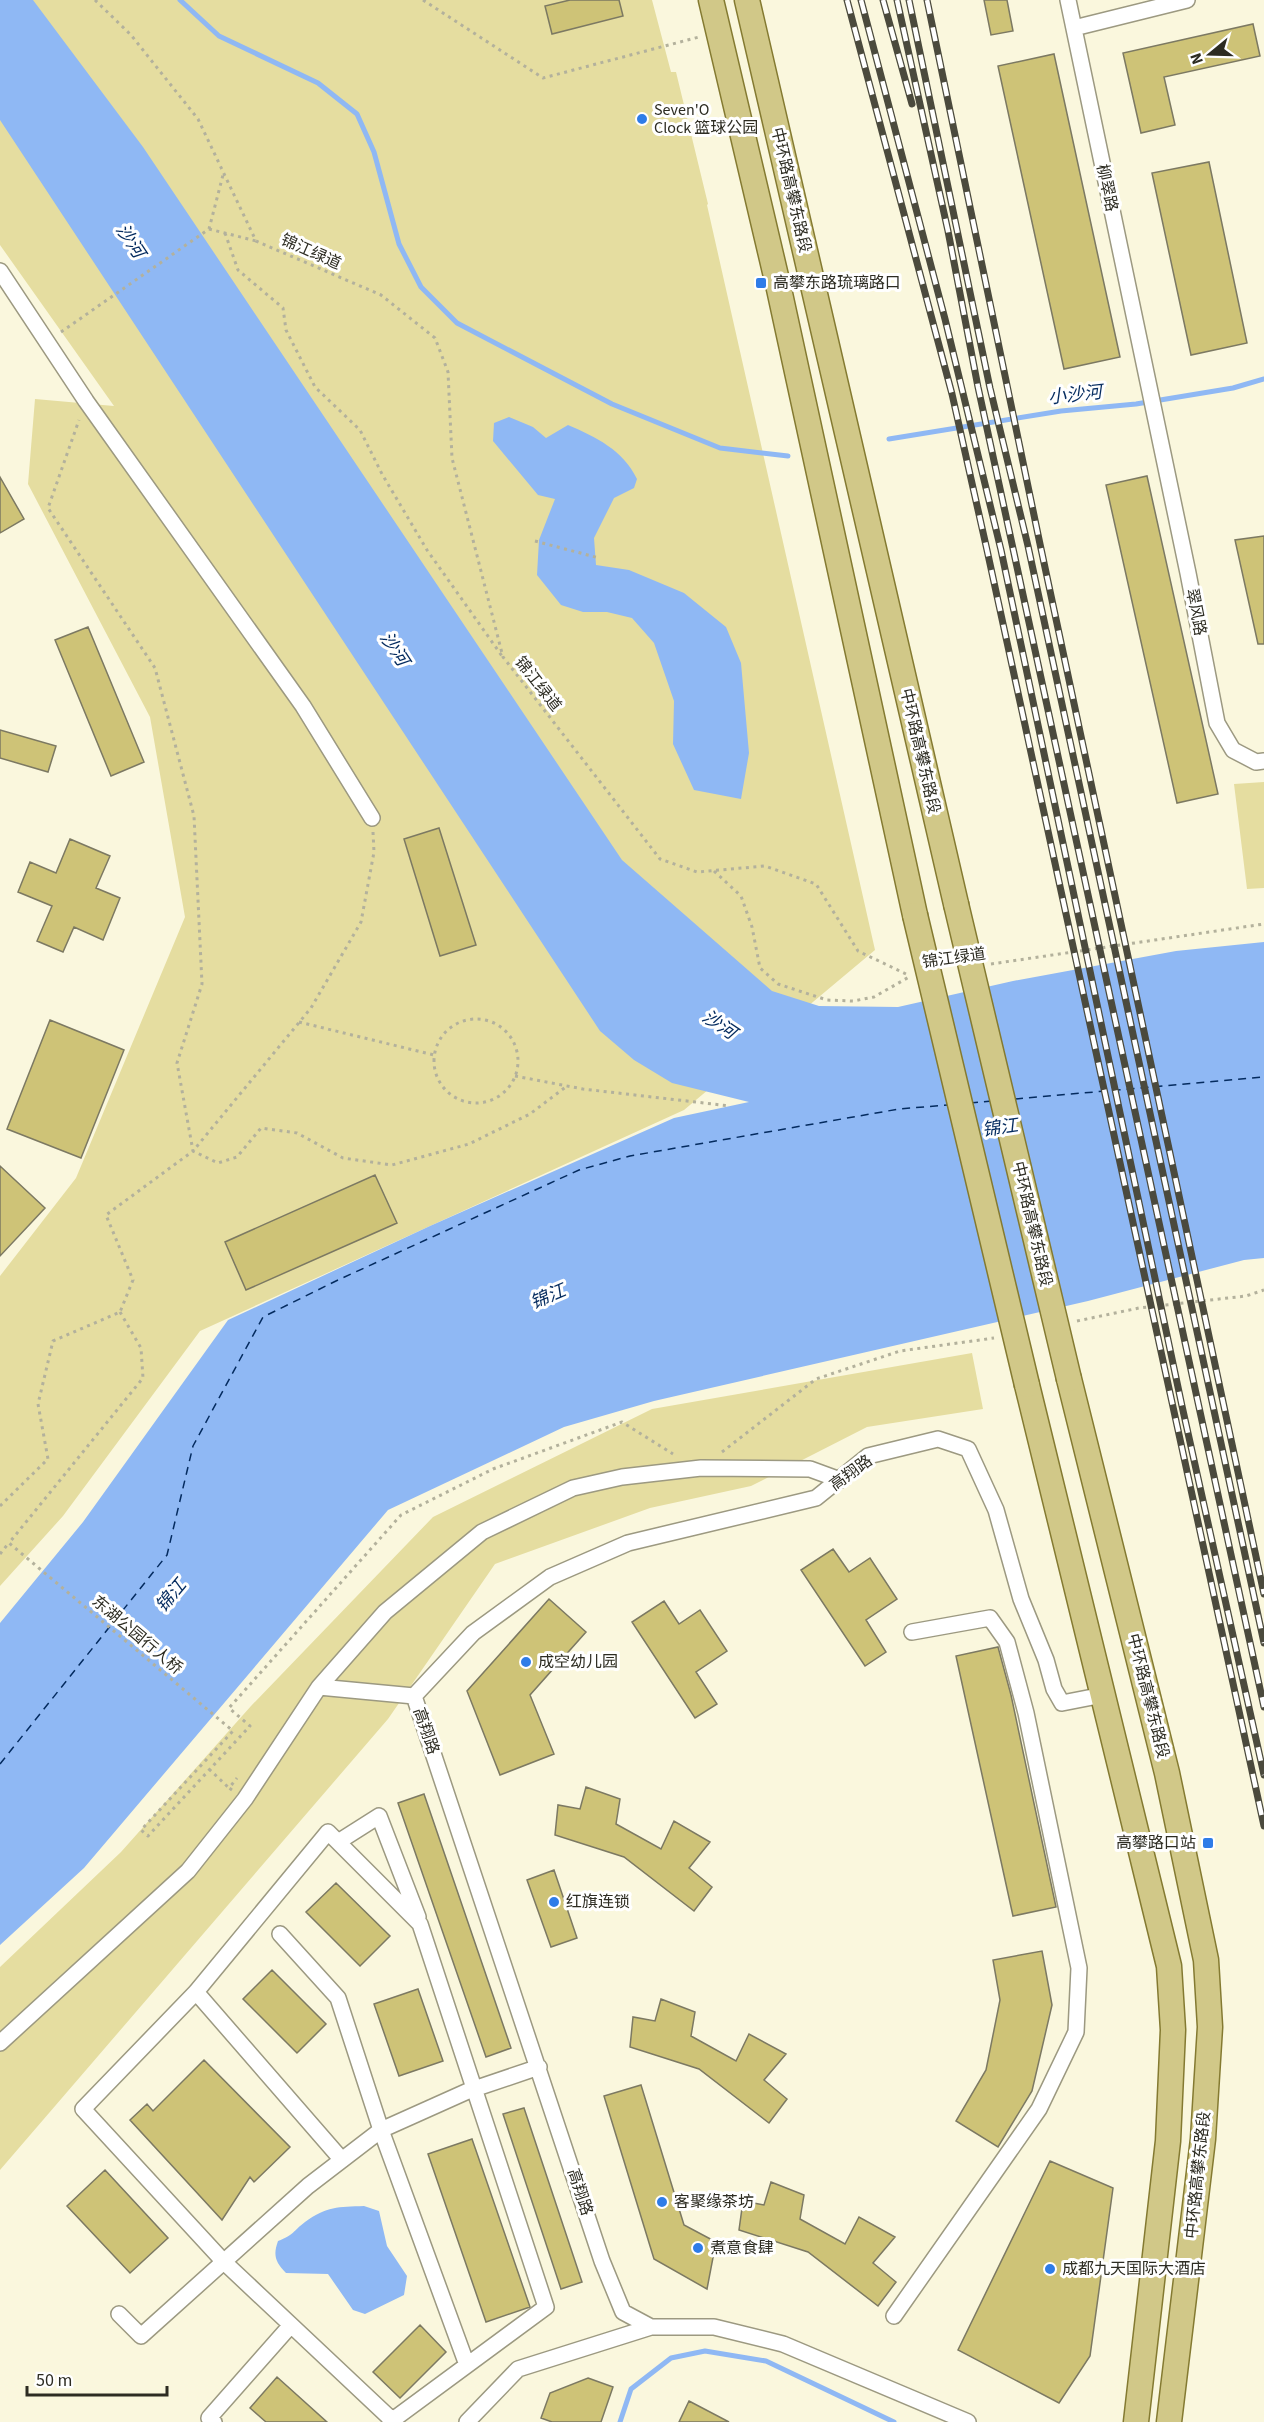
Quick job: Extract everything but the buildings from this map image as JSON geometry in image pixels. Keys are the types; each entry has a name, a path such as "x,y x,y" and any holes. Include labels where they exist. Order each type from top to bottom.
{"main road":[{"name":"中环路高攀东路段","path":"711,0 779,289 915,915 1169,1965 1173,2030 1168,2141 1136,2422"},
{"name":"中环路高攀东路段","path":"747,0 956,904 1069,1379 1167,1773 1206,1960 1210,2027 1203,2139 1168,2422"}],"street":[{"name":"柳翠路","path":"1068,0 1159,438"},
{"path":"1074,28 1187,0"},
{"path":"0,271 86,401 303,706 372,818"},
{"name":"翠风路","path":"1159,438 1188,573 1216,723 1233,750 1256,762 1264,761"},
{"name":"高翔路","path":"968,2422 783,2344 714,2327 651,2327 623,2312 602,2260 414,1696 473,1633 550,1577 628,1543 816,1498 868,1456 938,1439 968,1449 996,1510 1021,1599 1046,1660 1054,1689 1062,1703 1103,1695"},
{"path":"0,2043 188,1871 245,1799 319,1687 385,1612 482,1532 573,1488 622,1477 701,1468 810,1469 840,1480"},
{"path":"894,2316 1039,2109 1076,2032 1080,1968 1026,1713 1007,1642 990,1618 912,1632"},
{"path":"319,1687 414,1696"},
{"path":"338,1842 379,1816 420,1924 546,2307 391,2421 224,2262 83,2109 196,1992 328,1832 338,1842 420,1924"},
{"path":"280,1934 338,1998 381,2130 467,2365"},
{"path":"196,1992 342,2160"},
{"path":"118,2314 141,2336 309,2186 381,2130 473,2090 539,2067"},
{"path":"214,2422 209,2418 291,2325"},
{"path":"467,2422 518,2369 651,2327"}],"path":[{"name":"锦江绿道","path":"95,0 131,35 198,119 256,241 381,295 435,338 448,372 452,458 503,657 660,859 697,872 765,866 816,884 858,951 910,976 874,997 853,1001 827,1000 778,984 760,968 752,927 741,896 714,871"},
{"path":"423,0 543,78 718,32"},
{"path":"47,341 208,229 223,175"},
{"path":"208,229 256,241"},
{"path":"225,233 238,270 283,308 286,330 315,387 360,430 382,474 427,550 503,657"},
{"path":"86,401 48,508 155,668 194,816 202,984 177,1063 193,1150"},
{"path":"535,541 599,558"},
{"path":"0,1506 48,1459 38,1404 53,1341 120,1312 133,1280 106,1215 193,1150 311,1008 361,922 374,852 372,818"},
{"name":"锦江绿道","path":"981,966 1264,924"},
{"path":"469,1019 483,1019 496,1023 507,1032 514,1043 518,1057 515,1076 504,1094 493,1101 480,1104 455,1099 445,1091 434,1068 437,1042 450,1028 469,1019"},
{"path":"299,1022 434,1055"},
{"path":"515,1076 567,1086 730,1106"},
{"path":"193,1150 218,1163 237,1157 261,1128 297,1133 343,1158 392,1165 469,1144 530,1114 567,1086"},
{"path":"0,1554 143,1378 141,1348 120,1312"},
{"path":"229,1788 209,1769 250,1726 229,1708 400,1515 493,1470 622,1422 676,1456"},
{"name":"东湖公园行人桥","path":"9,1544 233,1731 141,1830 148,1836 209,1769"}],"shaded area":[{"path":"0,0 652,0 671,72 676,72 708,204 875,950 684,1110 200,1331 63,1516 0,1586 0,1276 76,1178 185,917 150,717 28,484 35,399 114,406 0,245"},
{"path":"1264,782 1264,888 1247,889 1234,784"},
{"path":"972,1353 983,1409 867,1427 751,1486 650,1508 495,1564 388,1719 0,2170 0,1967 121,1852 251,1706 433,1517 652,1409"}],"water":[{"path":"0,0 33,0 143,147 622,860 772,991 819,1006 898,1007 1013,981 1176,951 1264,942 1264,1258 1244,1260 1088,1301 654,1401 564,1427 388,1510 84,1868 0,1945 0,1623 83,1522 228,1320 430,1226 674,1118 749,1102 672,1083 634,1060 600,1031 0,120"},
{"path":"509,417 533,427 546,438 568,425 608,446 631,469 637,479 634,488 614,498 594,538 596,565 629,570 684,593 726,627 741,663 749,753 741,799 694,790 673,744 674,701 654,643 632,618 607,612 583,612 561,605 537,575 539,540 555,499 538,495 493,441 494,423"},
{"path":"364,2206 379,2211 387,2246 407,2276 404,2295 365,2314 353,2310 328,2274 286,2273 277,2262 275,2254 278,2241 320,2213 340,2207"}],"waterway":[{"path":"180,0 219,36 318,83 357,114 374,152 399,244 421,287 457,323 612,404 720,448 788,456"},
{"name":"小沙河","path":"889,439 1061,411 1136,404 1233,388 1264,379"},
{"path":"620,2422 631,2389 671,2358 705,2351 766,2361 894,2422"}],"ferry route":[{"path":"1015,1099 1264,1077"},
{"path":"970,1103 992,1101"},
{"path":"0,1764 167,1555 193,1446 263,1317 338,1280 579,1170 630,1156 899,1109 948,1105"}],"railway":[{"path":"847,0 952,394 1264,1826"},
{"path":"861,0 945,319 1001,550 1182,1406 1264,1775"},
{"path":"883,0 912,104"},
{"path":"897,0 948,231 978,387 1264,1707"},
{"path":"909,0 990,388 1028,546 1264,1643"},
{"path":"927,0 1040,544 1264,1594"}],"place":[{"name":"Seven'O Clock 篮球公园","path":"642,119"},
{"name":"高攀东路琉璃路口","path":"761,283"},
{"name":"成空幼儿园","path":"526,1662"},
{"name":"高攀路口站","path":"1208,1843"},
{"name":"红旗连锁","path":"554,1902"},
{"name":"客聚缘茶坊","path":"662,2202"},
{"name":"煮意食肆","path":"698,2248"},
{"name":"成都九天国际大酒店","path":"1050,2269"}],"water label":[{"name":"沙河","path":"130,241"},
{"name":"沙河","path":"394,649"},
{"name":"沙河","path":"719,1025"},
{"name":"锦江","path":"1000,1128"},
{"name":"锦江","path":"548,1297"},
{"name":"锦江","path":"171,1596"}]}
